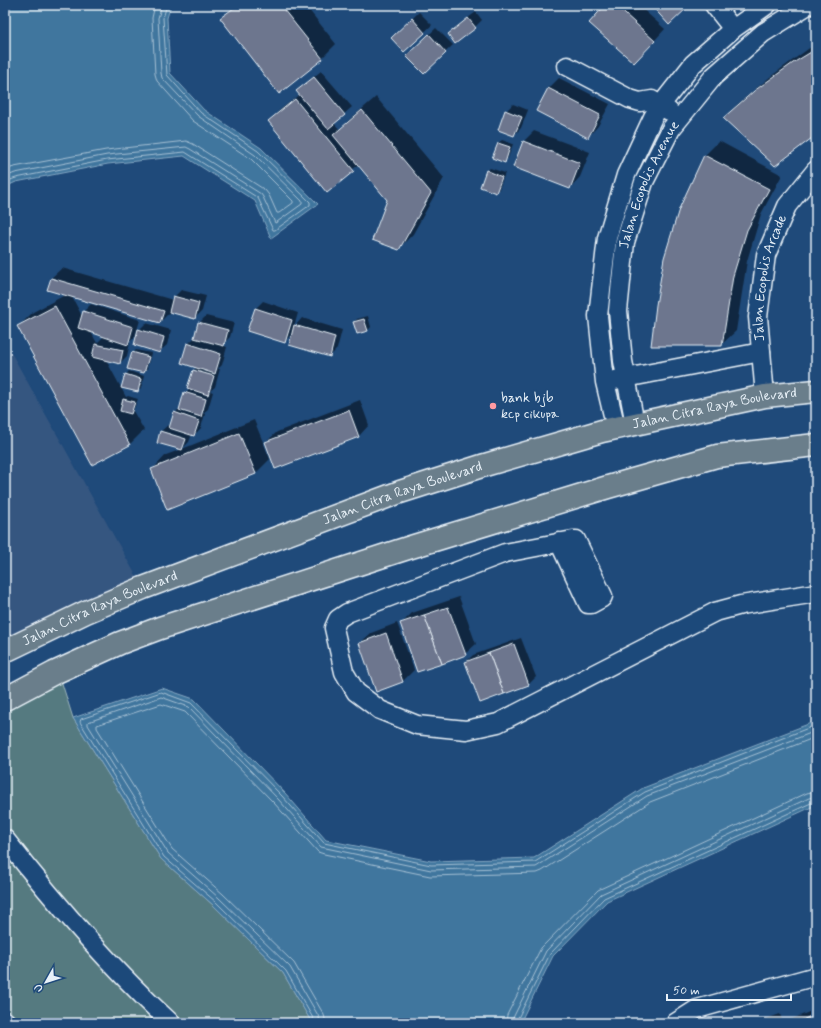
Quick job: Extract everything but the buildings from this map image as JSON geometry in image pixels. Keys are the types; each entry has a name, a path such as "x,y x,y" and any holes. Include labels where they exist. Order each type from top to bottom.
{"main road":[{"name":"Jalan Citra Raya Boulevard","path":"5,651 86,612 143,588 400,492 485,465 602,431 765,396 816,391"},
{"path":"5,699 54,673 120,643 160,628 410,547 608,487 717,456 816,445"}],"street":[{"path":"714,5 733,29"},
{"name":"Jalan Ecopolis Avenue","path":"625,426 600,383 598,316 606,238 626,175 653,117 693,64 733,29 767,5"},
{"name":"Jalan Ecopolis Avenue","path":"625,426 626,378 618,311 625,242 644,182 671,129 714,76 763,33 797,8"},
{"path":"567,66 630,99 640,102 652,100 680,118"},
{"name":"Jalan Ecopolis Arcade","path":"765,396 758,317 766,255 787,206 816,170"},
{"path":"600,383 761,352"},
{"path":"559,542 505,553 347,613 338,619 334,628 344,672 356,692 380,710 417,725 466,730 498,723 715,612 741,605 816,593"},
{"path":"5,839 90,941 144,998 171,1023"},
{"path":"675,1023 697,1009 816,976"}],"shaded area":[{"path":"5,342 143,588 5,652"}],"green space":[{"path":"60,677 73,718 161,859 213,905 283,973 312,1023 5,1023 5,706"}],"water":[{"path":"5,5 171,5 167,18 170,73 204,110 261,148 318,204 271,238 255,201 184,156 108,164 16,182 5,187"},
{"path":"162,688 194,699 285,793 326,840 431,861 534,858 643,788 816,721 816,805 607,901 553,956 520,1023 312,1023 283,973 213,905 161,859 73,718"}],"place":[{"name":"bank bjb kcp cikupa","path":"493,406"}]}
